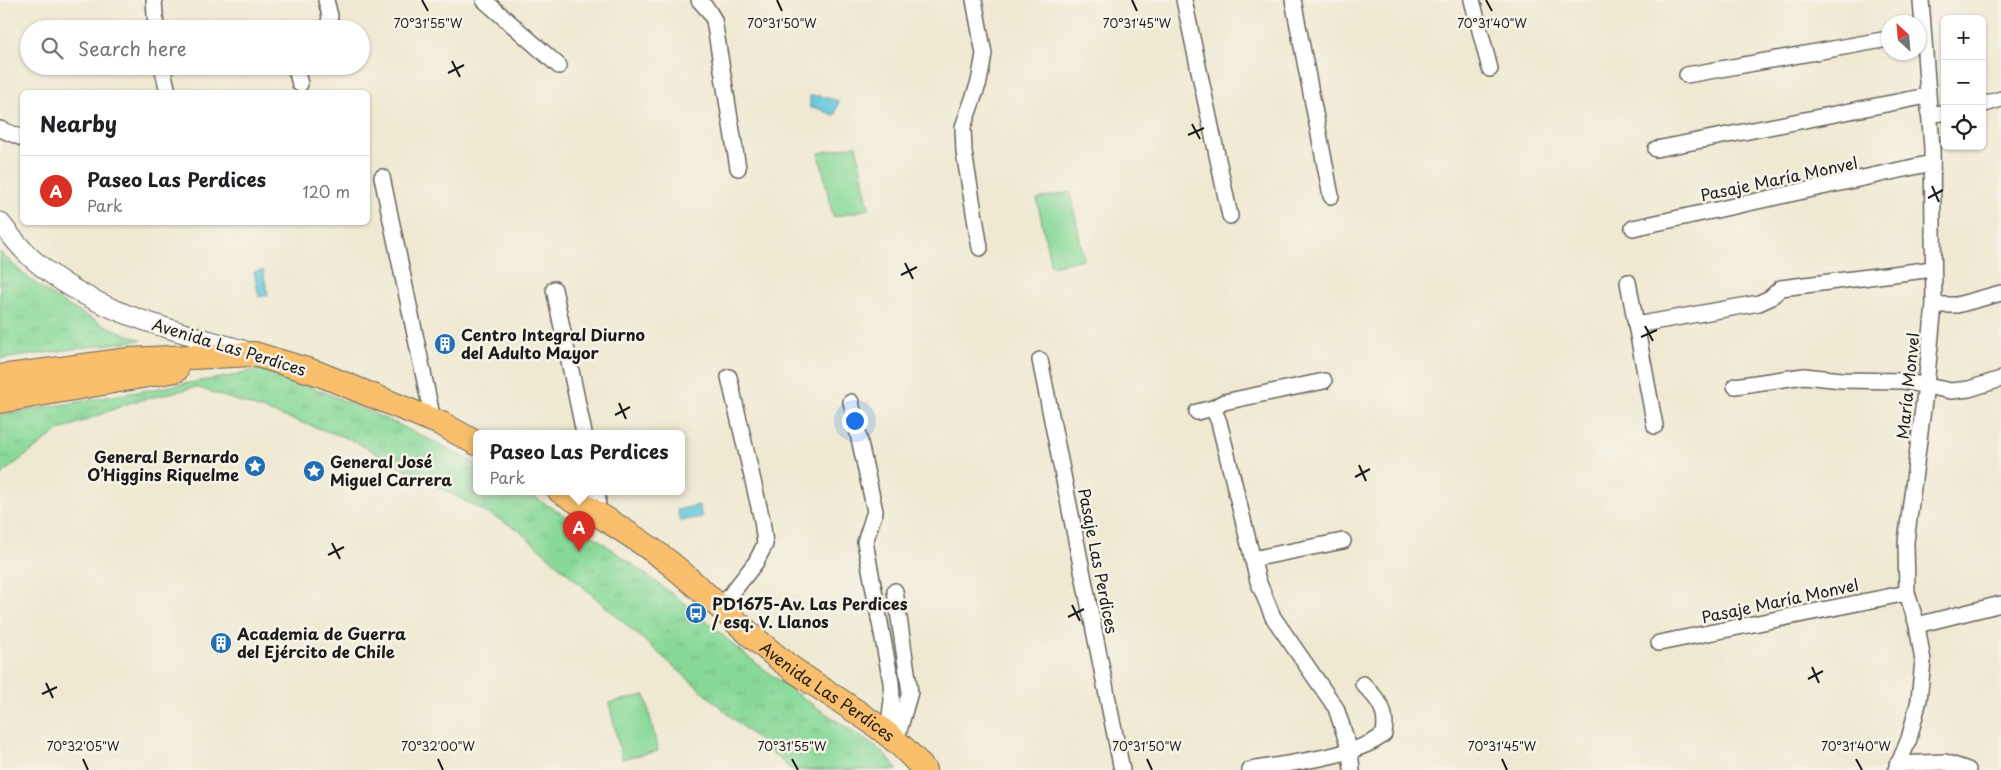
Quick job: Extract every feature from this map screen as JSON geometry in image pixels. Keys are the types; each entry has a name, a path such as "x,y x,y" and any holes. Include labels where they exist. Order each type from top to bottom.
{"main road":[{"name":"Avenida Las Perdices","path":"254,354 317,373 433,420 473,441"},
{"path":"0,376 130,360 254,354"},
{"path":"0,401 254,354"},
{"name":"Avenida Las Perdices","path":"573,495 597,502 721,607 763,647 808,681 892,737 924,770"}],"street":[{"path":"154,0 155,20"},
{"path":"326,0 329,20"},
{"path":"484,0 559,66"},
{"path":"699,0 714,20 738,168"},
{"path":"974,0 984,54 979,82 963,127 964,152 980,248"},
{"path":"1184,0 1230,216"},
{"path":"1293,0 1330,196"},
{"path":"1472,0 1490,69"},
{"name":"María Monvel","path":"1921,0 1921,15"},
{"path":"1688,75 1881,40"},
{"name":"María Monvel","path":"1897,767 1909,739 1919,700 1923,661 1917,624 1907,594 1906,542 1926,386 1934,305 1932,163 1923,60"},
{"path":"164,75 168,90"},
{"path":"298,75 300,84"},
{"path":"1656,149 1927,96"},
{"path":"1986,104 2001,99"},
{"path":"1929,114 1941,113"},
{"path":"0,129 20,137"},
{"name":"Pasaje María Monvel","path":"1633,228 1932,163"},
{"path":"382,177 433,420"},
{"name":"Avenida Las Perdices","path":"0,222 35,262 90,299 126,316 158,327 254,354"},
{"path":"1636,325 1759,303 1770,298 1782,288 1933,269"},
{"path":"1628,282 1655,426"},
{"path":"554,290 583,430"},
{"path":"1934,305 1958,305 2001,293"},
{"name":"Pasaje Las Perdices","path":"1040,360 1122,770"},
{"path":"721,607 756,562 764,544 762,520 728,376"},
{"path":"1736,386 1804,376 1842,380 1903,380 1938,390 1959,391 2001,380"},
{"path":"1197,412 1213,408 1224,402 1324,381"},
{"path":"851,402 875,511 865,542 892,682 892,737"},
{"path":"1213,408 1219,422 1258,581 1273,617 1336,708 1350,751 1352,770"},
{"path":"1252,558 1343,541"},
{"path":"892,737 910,692 895,591"},
{"name":"Pasaje María Monvel","path":"1660,643 1907,594"},
{"path":"1917,624 2001,604"},
{"path":"1250,770 1350,751 1374,743 1384,734 1387,720 1380,701 1363,684"},
{"path":"1897,767 1946,762 1968,770"}],"green space":[{"path":"856,145 869,209 833,217 819,153"},
{"path":"1070,192 1084,259 1051,266 1037,199"},
{"path":"0,252 15,267 48,293 84,315 142,340 0,359"},
{"path":"261,368 316,389 424,437 473,462 473,495 531,495 572,520 698,613 738,649 794,692 883,752 898,770 792,770 517,529 350,439 196,387 132,402 58,431 5,471 0,477 0,415 237,375"},
{"path":"645,695 658,751 622,759 609,703"}],"water":[{"path":"810,96 821,96 839,101 835,114 833,115 817,108 810,108"},
{"path":"263,270 268,295 259,297 254,272"},
{"path":"699,505 702,517 680,521 677,510"}],"place":[{"name":"Centro Integral Diurno del Adulto Mayor","path":"445,344"},
{"name":"General Bernardo O’Higgins Riquelme","path":"255,466"},
{"name":"General José Miguel Carrera","path":"314,471"},
{"name":"Paseo Las Perdices","path":"579,552"},
{"name":"PD1675-Av. Las Perdices / esq. V. Llanos","path":"696,613"},
{"name":"Academia de Guerra del Ejército de Chile","path":"221,643"}]}
